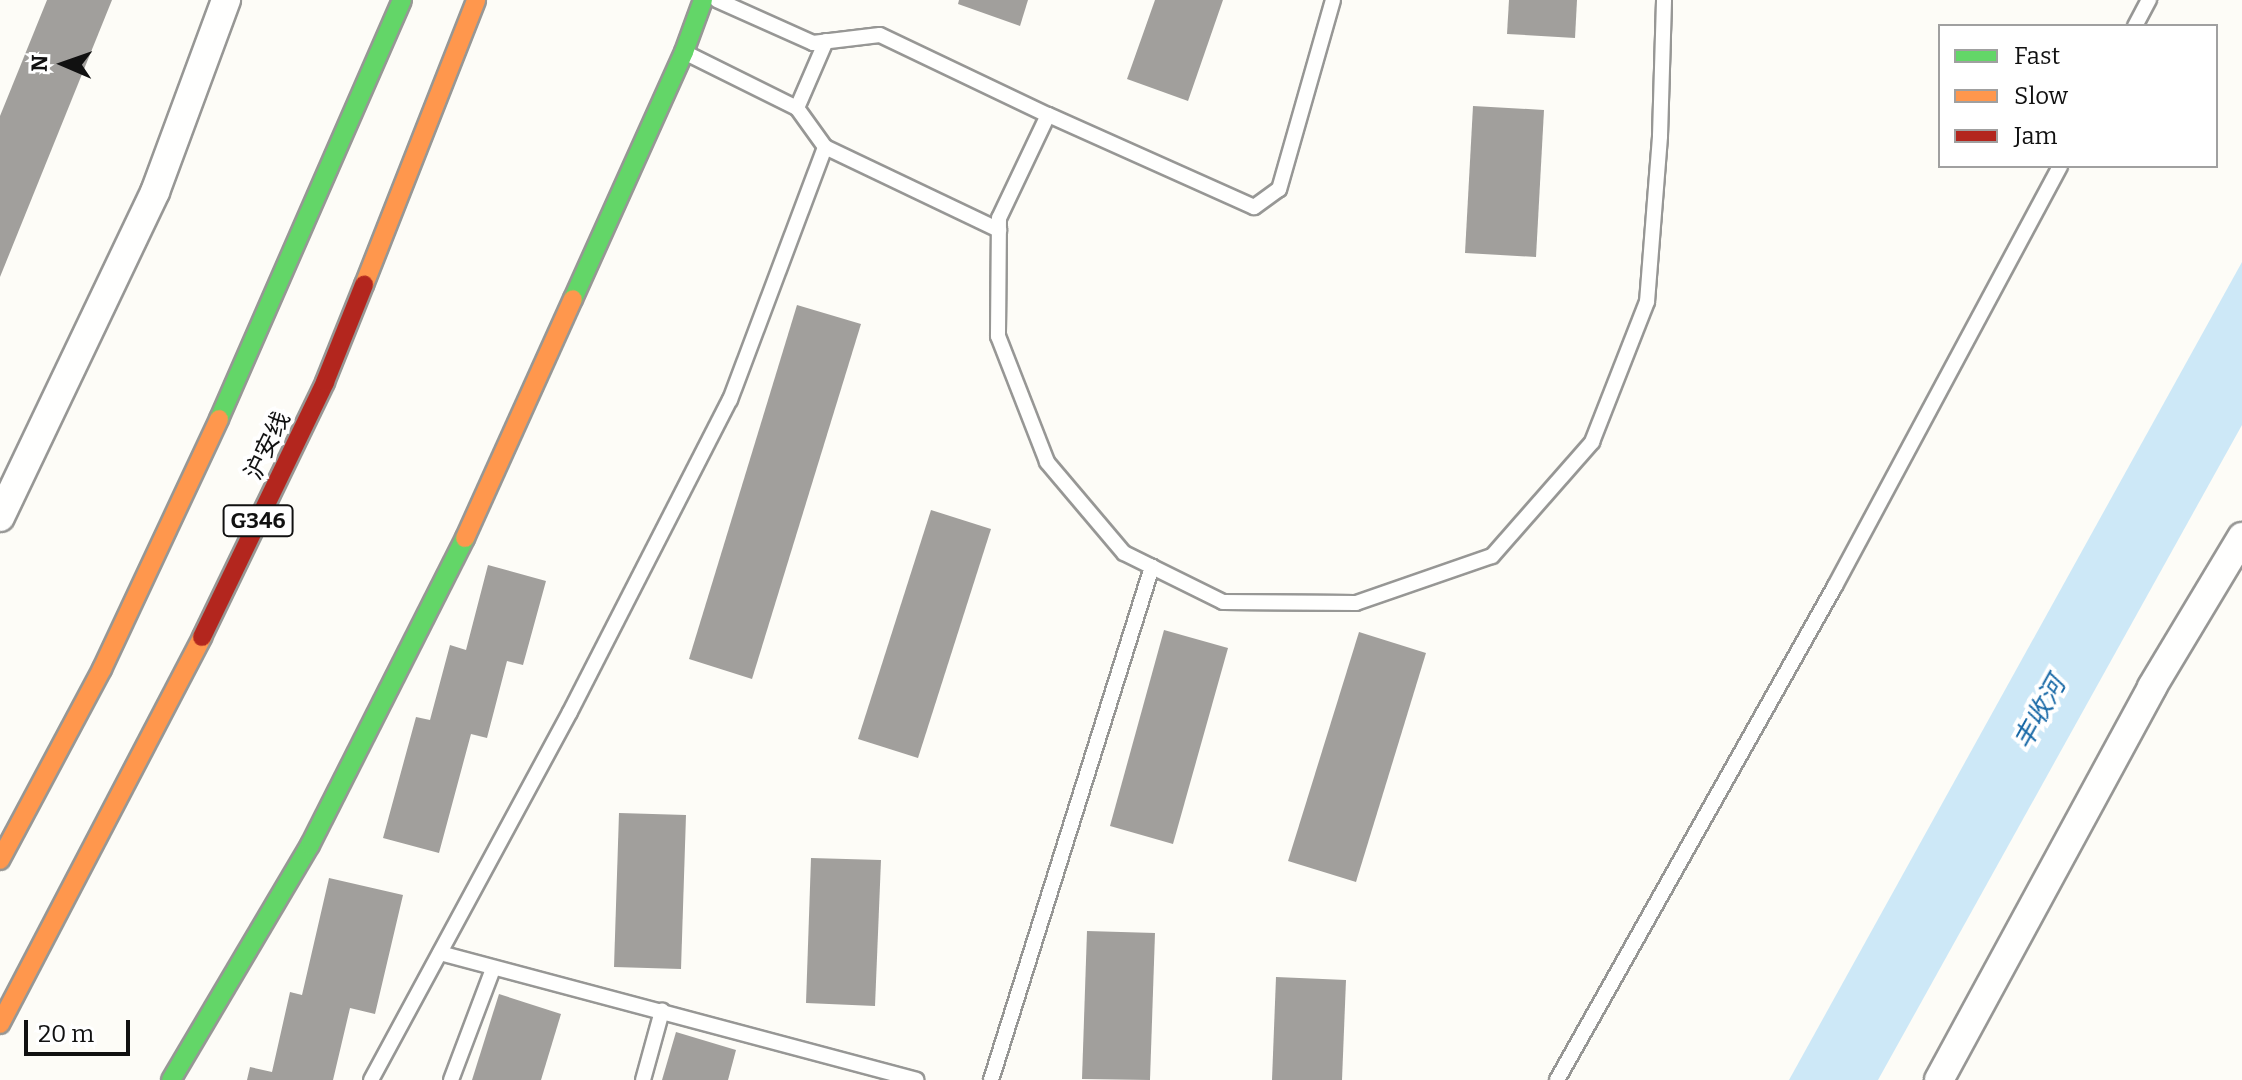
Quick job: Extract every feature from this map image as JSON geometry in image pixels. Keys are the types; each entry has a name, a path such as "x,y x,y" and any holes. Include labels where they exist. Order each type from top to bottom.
{"main road":[{"path":"0,860 102,669 196,469 402,0"},
{"name":"沪安线","path":"0,1024 173,698 325,382 476,0"},
{"path":"171,1080 310,845 460,549 684,52 703,0"}],"street":[{"path":"0,517 155,192 226,0"},
{"path":"1939,1080 2152,687 2242,537"}],"lane":[{"path":"717,0 813,43 880,35 1048,115 1254,207 1279,189 1333,0"},
{"path":"1048,115 999,218 998,336 1047,462 1124,553 1223,602 1356,603 1492,556 1592,442 1647,302 1660,136 1664,0"},
{"path":"2136,24 2149,0"},
{"path":"797,108 826,41"},
{"path":"684,52 797,108 825,147 999,230"},
{"path":"371,1080 570,712 730,400 825,147"},
{"path":"1557,1080 1835,586 2059,168"},
{"path":"991,1080 1152,567"},
{"path":"440,953 916,1080"},
{"path":"451,1080 493,969"},
{"path":"643,1080 662,1011"}],"water":[{"name":"丰收河","path":"2242,262 2242,425 1878,1080 1789,1080"}],"building":[{"path":"47,0 112,0 0,277 0,116"},
{"path":"959,0 1028,0 1020,26 958,4"},
{"path":"1155,0 1223,0 1188,101 1127,79"},
{"path":"1509,0 1577,0 1575,38 1507,34"},
{"path":"1473,106 1544,110 1536,257 1465,253"},
{"path":"797,305 861,324 752,679 689,659"},
{"path":"931,510 991,529 918,758 858,739"},
{"path":"488,565 546,581 523,665 507,661 487,738 471,734 439,853 383,838 416,717 430,720 450,645 466,650"},
{"path":"1164,630 1228,648 1173,844 1110,826"},
{"path":"1359,632 1426,653 1356,882 1288,861"},
{"path":"619,813 686,815 681,969 614,967"},
{"path":"811,858 881,860 875,1006 806,1003"},
{"path":"329,878 403,895 375,1014 350,1008 333,1080 247,1080 250,1067 272,1072 290,992 302,995"},
{"path":"1087,931 1155,933 1150,1080 1082,1079"},
{"path":"1276,977 1346,980 1342,1080 1272,1080"},
{"path":"499,994 561,1014 541,1080 472,1080"},
{"path":"676,1032 736,1050 728,1080 662,1080"}],"traffic: fast":[{"path":"219,419 402,0"},
{"path":"573,299 684,52 703,0"},
{"path":"171,1080 310,845 465,538"}],"traffic: slow":[{"path":"364,285 476,0"},
{"path":"465,538 573,299"},
{"path":"0,860 102,669 219,419"},
{"path":"0,1024 202,637"}],"traffic: jam":[{"path":"202,637 325,382 364,285"}]}
